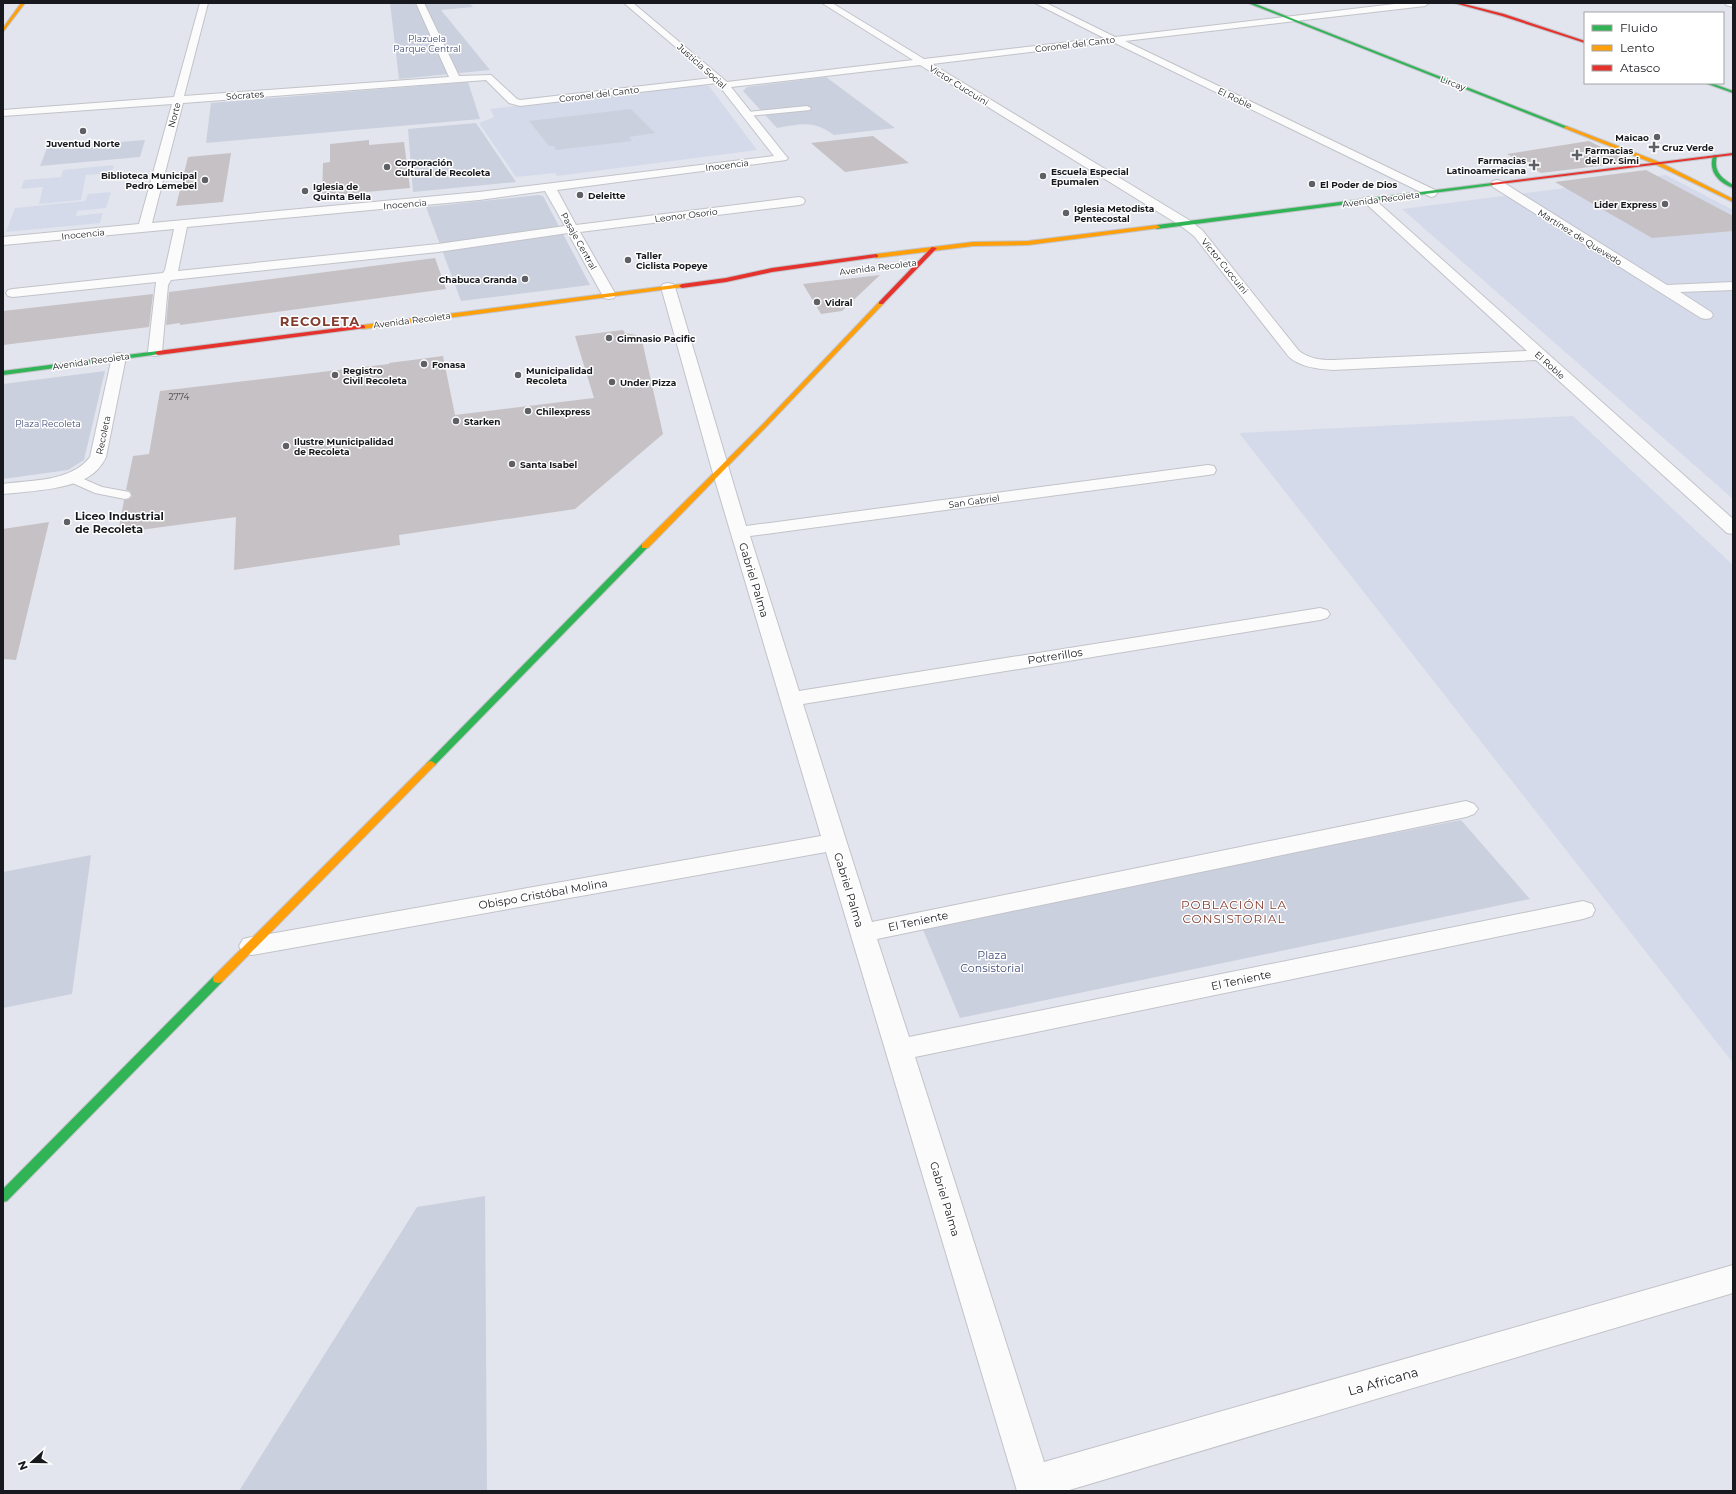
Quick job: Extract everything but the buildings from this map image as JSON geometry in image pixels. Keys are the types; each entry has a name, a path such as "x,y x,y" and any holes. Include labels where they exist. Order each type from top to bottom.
{"main road":[{"path":"3,31 23,3"},
{"name":"Lircay","path":"1250,3 1657,163"},
{"path":"1456,3 1504,15"},
{"path":"1474,3 1504,15 1584,42"},
{"path":"1710,84 1733,92"},
{"name":"Avenida Recoleta","path":"983,253 1028,243 1733,154"},
{"path":"1716,156 1712,163 1713,170 1721,179 1733,188"},
{"path":"1657,163 1701,176 1733,188"},
{"path":"1657,163 1733,201"},
{"name":"Avenida Recoleta","path":"3,372 726,280 772,270 934,248 973,244 1028,243"},
{"path":"3,1197 720,470 934,248"},
{"name":"Avenida Recoleta","path":"905,264 935,260"},
{"name":"Avenida Recoleta","path":"726,280 772,279"}],"street":[{"name":"Norte","path":"144,228 204,3"},
{"path":"420,3 456,79"},
{"name":"Justicia Social","path":"628,3 722,82 782,158"},
{"name":"Víctor Cuccuini","path":"826,3 1185,223 1198,233 1206,242 1294,354 1304,361 1322,365 1333,365 1540,355"},
{"name":"El Roble","path":"1039,3 1431,192"},
{"name":"Coronel del Canto","path":"488,77 513,101 520,103 922,62 1425,3"},
{"path":"1729,3 1733,4"},
{"name":"Sócrates","path":"3,113 488,77"},
{"name":"Inocencia","path":"3,241 457,199 782,158"},
{"name":"Martínez de Quevedo","path":"1496,184 1706,315"},
{"name":"Pasaje Central","path":"549,187 609,295"},
{"name":"El Roble","path":"1368,200 1733,529"},
{"name":"Leonor Osorio","path":"13,293 438,248 572,229 799,201"},
{"path":"155,352 161,284 172,271 181,224"},
{"path":"1664,289 1733,286"},
{"name":"Gabriel Palma","path":"668,287 720,470 1034,1487"},
{"name":"Recoleta","path":"3,489 56,482 72,478 92,467 98,457 118,357"},
{"name":"San Gabriel","path":"740,532 1208,470"},
{"name":"Potrerillos","path":"791,699 1320,614"},
{"name":"El Teniente","path":"863,933 1466,809"},
{"name":"Obispo Cristóbal Molina","path":"252,946 835,842"},
{"name":"El Teniente","path":"899,1050 1583,910"},
{"name":"La Africana","path":"1034,1487 1733,1279"}],"lane":[{"path":"748,114 807,108"},
{"path":"72,478 99,490 126,495"}],"shaded area":[{"path":"699,84 709,86 757,150 557,176 555,173 516,177 479,123 494,117 490,109"},
{"path":"114,165 112,173 86,175 81,200 39,204 43,187 21,189 24,180 61,177 63,170"},
{"path":"1666,175 1733,210 1733,499 1402,209"},
{"path":"111,192 106,208 77,211 76,216 103,213 100,223 6,232 15,208 85,201 88,194"},
{"path":"1573,416 1733,565 1733,1063 1239,433"}],"green space":[{"name":"Plazuela Parque Central","path":"390,3 469,3 473,7 441,10 490,70 399,79"},
{"path":"826,77 895,128 834,135 820,127 807,124 777,128 743,91 747,87"},
{"path":"468,82 480,119 206,143 211,103"},
{"path":"631,109 655,133 629,137 632,141 556,150 554,146 549,146 529,121"},
{"path":"476,123 516,182 413,192 408,129"},
{"path":"145,140 140,157 40,166 47,148"},
{"path":"538,195 543,196 590,285 461,301 426,207"},
{"name":"Plaza Recoleta","path":"105,371 84,460 68,470 3,479 3,384"},
{"name":"Plaza Consistorial","path":"1461,820 1530,899 960,1018 921,925"},
{"path":"91,855 72,994 3,1008 3,872"},
{"path":"485,1196 487,1491 239,1491 417,1207"}],"traffic: fast":[{"path":"1250,3 1566,127"},
{"path":"1710,84 1733,92"},
{"path":"1715,156 1713,162 1714,171 1720,178 1733,187"},
{"path":"1157,227 1492,184"},
{"path":"3,373 158,353"},
{"path":"431,764 645,546"},
{"path":"3,1197 218,979"}],"traffic: slow":[{"path":"3,31 23,3"},
{"path":"1566,127 1657,163 1733,201"},
{"path":"876,256 973,244 1028,243 1157,227"},
{"path":"363,327 682,286"},
{"path":"645,546 764,426 881,303"},
{"path":"218,979 431,764"}],"traffic: jam":[{"path":"1456,3 1503,15 1584,42"},
{"path":"1492,184 1733,154"},
{"path":"881,303 934,248"},
{"path":"682,286 726,280 772,270 876,256"},
{"path":"158,353 363,327"}],"place":[{"name":"Juventud Norte","path":"83,131"},
{"name":"Maicao","path":"1657,137"},
{"name":"Cruz Verde","path":"1654,147"},
{"name":"Farmacias del Dr. Simi","path":"1577,155"},
{"name":"Farmacias Latinoamericana","path":"1534,165"},
{"name":"Corporación Cultural de Recoleta","path":"387,167"},
{"name":"Escuela Especial Epumalen","path":"1043,176"},
{"name":"Biblioteca Municipal Pedro Lemebel","path":"205,180"},
{"name":"El Poder de Dios","path":"1312,184"},
{"name":"Iglesia de Quinta Bella","path":"305,191"},
{"name":"Deleitte","path":"580,195"},
{"name":"Lider Express","path":"1665,204"},
{"name":"Iglesia Metodista Pentecostal","path":"1066,213"},
{"name":"Taller Ciclista Popeye","path":"628,260"},
{"name":"Chabuca Granda","path":"525,279"},
{"name":"Vidral","path":"817,302"},
{"name":"Gimnasio Pacific","path":"609,338"},
{"name":"Fonasa","path":"424,364"},
{"name":"Registro Civil Recoleta","path":"335,375"},
{"name":"Municipalidad Recoleta","path":"518,375"},
{"name":"Under Pizza","path":"612,382"},
{"name":"Chilexpress","path":"528,411"},
{"name":"Starken","path":"456,421"},
{"name":"Ilustre Municipalidad de Recoleta","path":"286,446"},
{"name":"Santa Isabel","path":"512,464"},
{"name":"Liceo Industrial de Recoleta","path":"67,522"}],"district":[{"name":"RECOLETA","path":"320,321"},
{"name":"POBLACIÓN LA CONSISTORIAL","path":"1234,911"}]}
